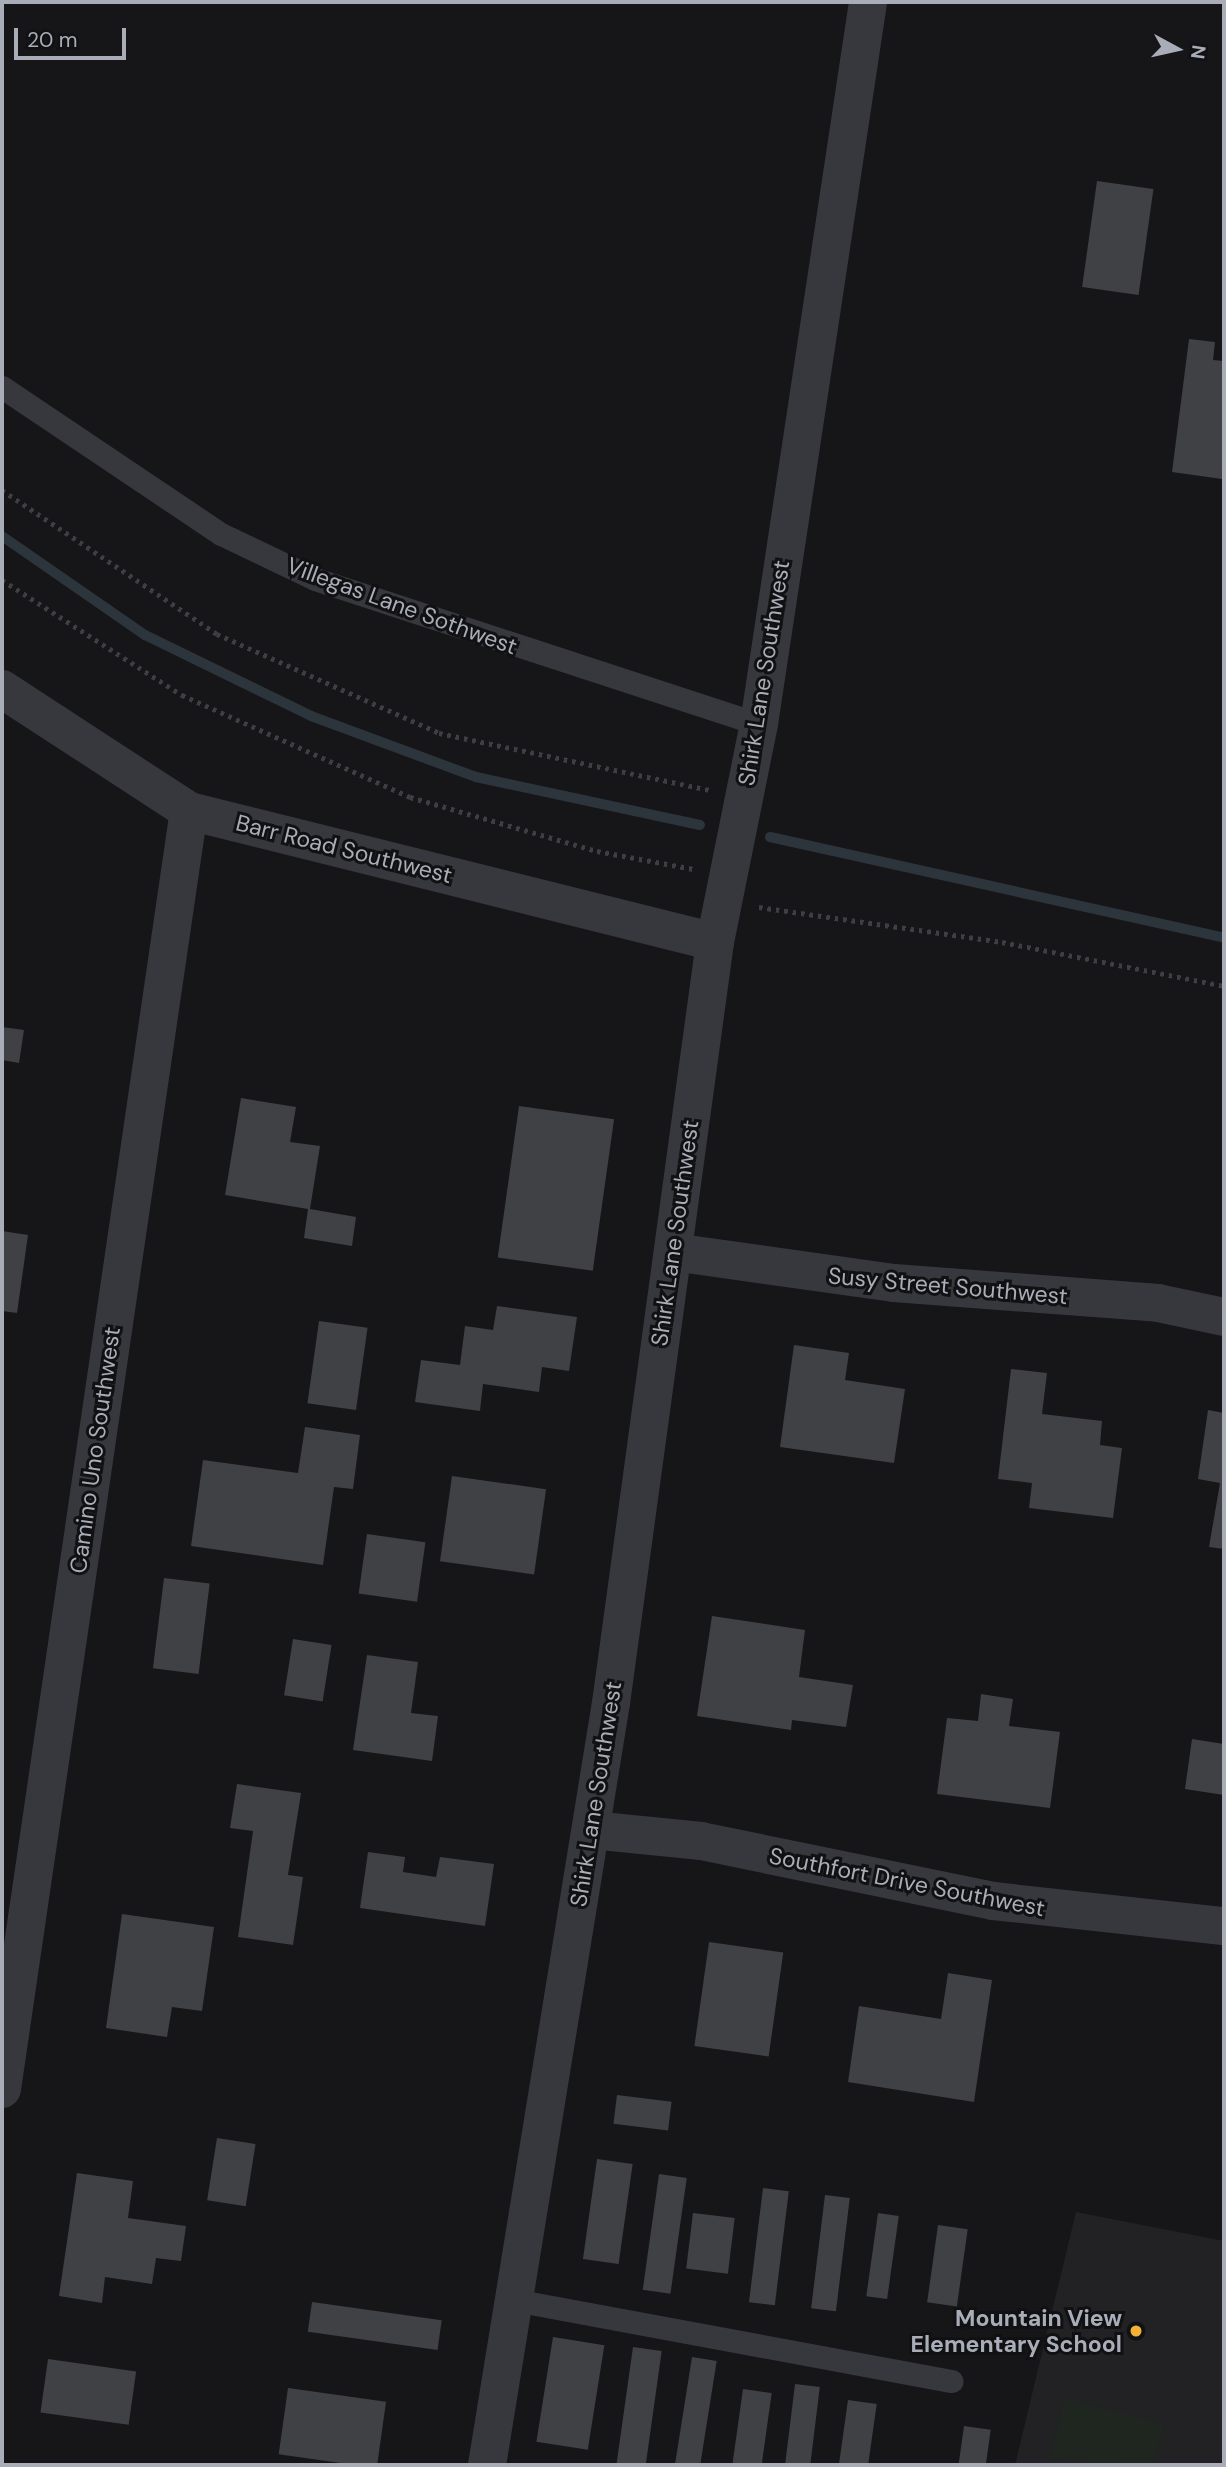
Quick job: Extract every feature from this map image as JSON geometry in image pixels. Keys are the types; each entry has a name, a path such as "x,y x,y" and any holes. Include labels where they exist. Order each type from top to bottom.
{"street":[{"name":"Shirk Lane Southwest","path":"487,2465 591,1830 715,942 759,724 868,2"},
{"name":"Barr Road Southwest","path":"2,690 189,811 715,942"},
{"name":"Camino Uno Southwest","path":"2,2089 189,811"},
{"name":"Susy Street Southwest","path":"673,1252 894,1283 1158,1303 1224,1317"},
{"name":"Southfort Drive Southwest","path":"591,1830 701,1842 993,1901 1224,1926"}],"lane":[{"name":"Villegas Lane Sothwest","path":"2,387 221,534 315,579 759,724"},
{"path":"514,2300 952,2381"}],"path":[{"path":"2,489 217,634 439,733 744,797"},
{"path":"2,580 182,695 410,797 726,889 1224,986"}],"shaded area":[{"name":"Mountain View Elementary School","path":"1076,2212 1224,2241 1224,2465 1015,2465"},
{"path":"1065,2398 1164,2424 1153,2465 1048,2459"}],"building":[{"path":"1097,181 1153,189 1139,295 1082,287"},
{"path":"1189,339 1215,342 1213,360 1224,361 1222,479 1172,472"},
{"path":"2,1027 24,1030 19,1063 2,1060"},
{"path":"241,1098 296,1107 290,1142 320,1146 310,1209 356,1217 352,1246 304,1238 308,1209 225,1195"},
{"path":"519,1106 614,1119 593,1271 498,1258"},
{"path":"2,1231 28,1235 17,1313 2,1311"},
{"path":"497,1306 577,1317 569,1371 542,1367 539,1392 483,1384 480,1411 415,1402 421,1360 460,1365 465,1326 493,1330"},
{"path":"319,1321 368,1328 356,1410 307,1403"},
{"path":"794,1345 849,1353 845,1380 905,1389 894,1463 780,1447"},
{"path":"1011,1369 1047,1373 1042,1414 1102,1421 1100,1445 1122,1448 1113,1518 1029,1508 1032,1483 998,1479"},
{"path":"1208,1410 1224,1413 1224,1549 1209,1547 1220,1483 1198,1479"},
{"path":"305,1427 360,1435 353,1489 334,1487 323,1565 191,1546 203,1460 298,1473"},
{"path":"452,1476 546,1489 534,1574 440,1561"},
{"path":"367,1534 425,1542 417,1602 359,1593"},
{"path":"164,1578 210,1584 199,1674 153,1668"},
{"path":"712,1616 805,1630 799,1677 853,1685 846,1727 792,1720 791,1730 697,1716"},
{"path":"293,1639 332,1645 323,1701 284,1695"},
{"path":"367,1655 418,1662 411,1713 438,1716 432,1761 353,1750"},
{"path":"981,1694 1013,1699 1009,1726 1060,1732 1050,1808 937,1794 947,1718 978,1721"},
{"path":"1192,1739 1224,1744 1224,1795 1185,1789"},
{"path":"237,1784 301,1793 288,1875 303,1877 293,1945 238,1937 253,1831 230,1828"},
{"path":"368,1852 405,1857 403,1872 436,1877 440,1857 494,1864 485,1926 360,1908"},
{"path":"122,1914 214,1927 202,2011 172,2007 167,2037 106,2028"},
{"path":"709,1942 783,1952 769,2056 694,2046"},
{"path":"948,1973 992,1980 974,2102 848,2082 859,2006 941,2019"},
{"path":"617,2095 672,2102 668,2130 613,2124"},
{"path":"217,2138 256,2144 246,2206 207,2200"},
{"path":"597,2159 633,2164 619,2264 583,2259"},
{"path":"77,2173 133,2181 128,2218 186,2226 181,2261 156,2258 152,2284 105,2277 102,2303 59,2296"},
{"path":"659,2174 687,2178 670,2294 643,2290"},
{"path":"763,2188 789,2191 775,2305 749,2302"},
{"path":"825,2195 850,2198 836,2311 811,2308"},
{"path":"693,2213 735,2218 728,2274 686,2269"},
{"path":"878,2213 899,2216 887,2299 866,2296"},
{"path":"938,2225 968,2229 957,2306 927,2302"},
{"path":"312,2302 442,2320 438,2350 308,2332"},
{"path":"553,2337 604,2345 588,2450 536,2442"},
{"path":"633,2347 662,2351 646,2465 616,2465"},
{"path":"692,2357 717,2361 700,2465 675,2465"},
{"path":"48,2359 136,2371 129,2425 40,2412"},
{"path":"795,2384 820,2387 810,2465 785,2465"},
{"path":"288,2388 386,2402 377,2465 354,2465 279,2454"},
{"path":"743,2389 772,2393 762,2465 732,2465"},
{"path":"848,2400 877,2404 868,2465 839,2465"},
{"path":"964,2426 991,2430 986,2465 959,2465"}],"waterway":[{"path":"2,536 145,635 311,716 476,777 700,825"},
{"path":"770,837 1224,938"}],"place":[{"name":"Mountain View Elementary School","path":"1136,2331"}]}
